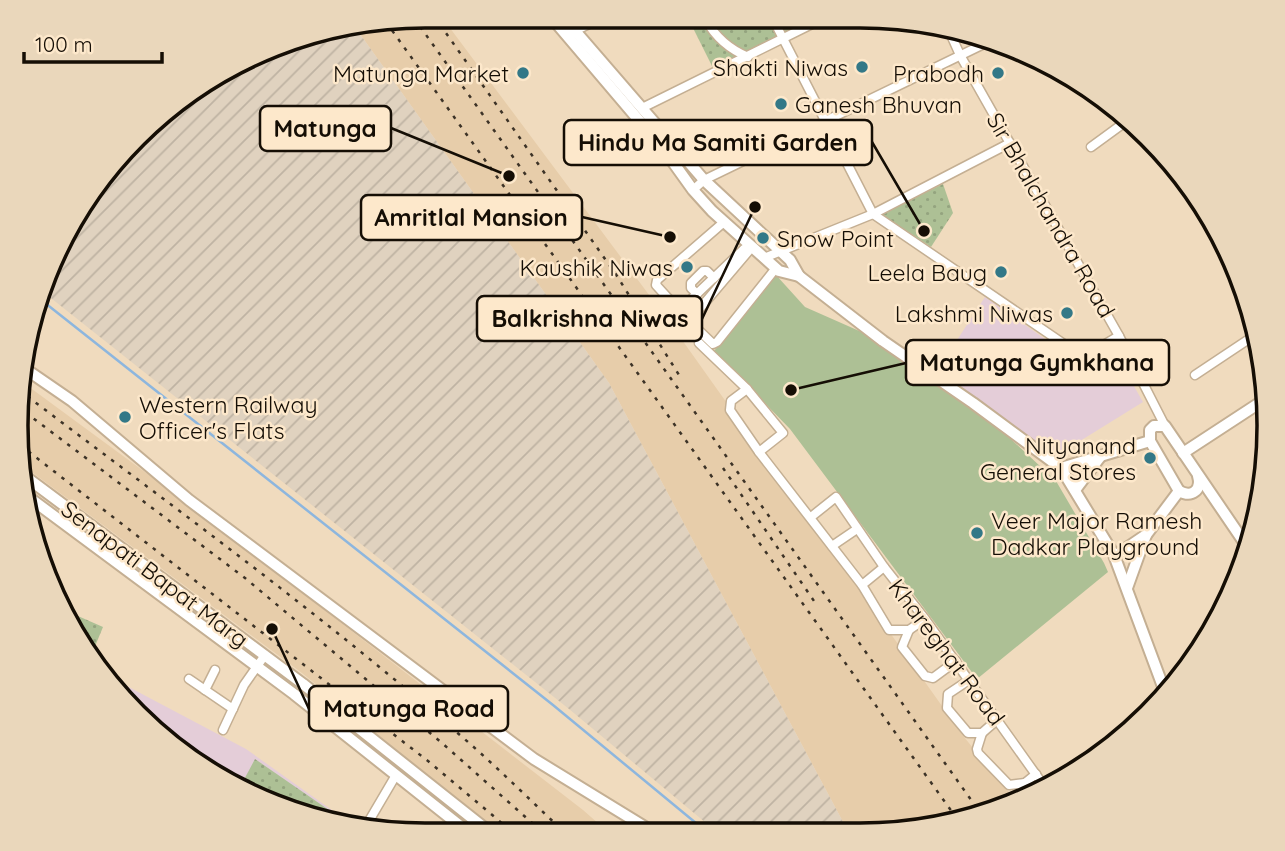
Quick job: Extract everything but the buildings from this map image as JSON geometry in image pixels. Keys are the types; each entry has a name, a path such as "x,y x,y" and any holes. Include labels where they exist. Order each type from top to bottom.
{"street":[{"path":"560,28 665,151 692,190 779,271 799,276"},
{"path":"572,28 704,180 790,260 799,276 883,341 1061,468 1115,556 1163,681"},
{"path":"574,31 581,28"},
{"path":"712,28 731,50 747,57"},
{"path":"778,28 873,214 1083,357 1119,335"},
{"path":"642,108 804,28"},
{"name":"Sir Bhalchandra Road","path":"954,40 1119,335 1165,426 1240,538"},
{"path":"692,190 704,180 978,47"},
{"path":"1091,147 1120,126"},
{"path":"764,258 873,214 1010,143"},
{"path":"724,222 656,282 679,309 750,245"},
{"path":"750,245 691,318 690,322 713,344 776,268"},
{"path":"1195,376 1247,340"},
{"path":"699,342 747,389 783,433 759,452"},
{"path":"31,373 72,401 189,500 525,752 640,823"},
{"name":"Khareghat Road","path":"747,389 731,401 730,410 759,452 862,585 884,567 970,680 1040,780"},
{"path":"1183,453 1256,405"},
{"path":"1165,426 1154,426 1150,430 1150,441 1180,491 1192,494 1198,489 1198,476"},
{"path":"1061,468 1150,441"},
{"path":"1075,490 1100,457"},
{"name":"Senapati Bapat Marg","path":"32,482 265,655 478,823"},
{"path":"1115,556 1146,535 1180,491"},
{"path":"811,517 836,497 884,567"},
{"name":"Senapati Bapat Marg","path":"36,503 215,635 456,823"},
{"path":"832,546 857,529"},
{"path":"1128,588 1146,535"},
{"path":"109,557 117,545"},
{"path":"138,579 147,567"},
{"path":"862,585 889,630 909,630"},
{"path":"175,606 183,595"},
{"path":"925,619 909,630 902,647 925,676 933,678 956,661"},
{"path":"215,635 223,624"},
{"path":"223,730 249,676 265,655"},
{"path":"205,690 215,670"},
{"path":"189,679 233,709"},
{"path":"970,680 948,695 946,706 965,732 982,733"},
{"path":"998,719 982,733 978,753 1009,785 1025,783"},
{"path":"1023,788 1036,774"},
{"path":"370,819 396,775"}],"shaded area":[{"path":"450,28 670,323 964,737 1010,794 962,809 911,820 844,823 609,383 360,34 400,29"},
{"path":"360,34 609,383 844,823 706,823 569,709 49,297 81,227 110,184 144,144 205,95 273,58"},
{"path":"985,297 1081,364 1110,344 1143,402 1051,459 935,374"},
{"path":"30,388 168,489 598,823 486,823 302,673 31,471 28,426"},
{"path":"125,685 246,749 334,812 273,793 227,770 163,724"}],"green space":[{"path":"693,28 802,28 715,72"},
{"path":"943,184 953,213 931,247 881,214"},
{"name":"Veer Major Ramesh Dadkar Playground","path":"776,275 805,307 882,341 972,403 1056,481 1104,563 1108,572 977,679 790,429 714,351"},
{"path":"76,615 103,627 95,646"},
{"path":"255,759 330,811 273,793 244,779"}],"waterway":[{"path":"47,305 553,705 696,823"}],"railway":[{"path":"421,28 975,805"},
{"path":"442,28 617,276 679,375"},
{"path":"391,30 952,811"},
{"path":"29,398 348,641 468,742 555,823"},
{"path":"28,415 245,578 442,743 532,823"},
{"path":"29,452 428,761 502,823"},
{"path":"723,468 814,601"}],"place":[{"name":"Shakti Niwas","path":"862,67"},
{"name":"Matunga Market","path":"523,73"},
{"name":"Prabodh","path":"998,73"},
{"name":"Ganesh Bhuvan","path":"781,104"},
{"name":"Matunga","path":"509,176"},
{"name":"Balkrishna Niwas","path":"755,207"},
{"name":"Hindu Ma Samiti Garden","path":"924,231"},
{"name":"Amritlal Mansion","path":"670,237"},
{"name":"Snow Point","path":"763,238"},
{"name":"Kaushik Niwas","path":"687,267"},
{"name":"Leela Baug","path":"1001,272"},
{"name":"Lakshmi Niwas","path":"1067,313"},
{"name":"Matunga Gymkhana","path":"791,390"},
{"name":"Western Railway Officer's Flats","path":"125,417"},
{"name":"Nityanand General Stores","path":"1150,458"},
{"name":"Veer Major Ramesh Dadkar Playground","path":"977,533"},
{"name":"Matunga Road","path":"272,629"}]}
